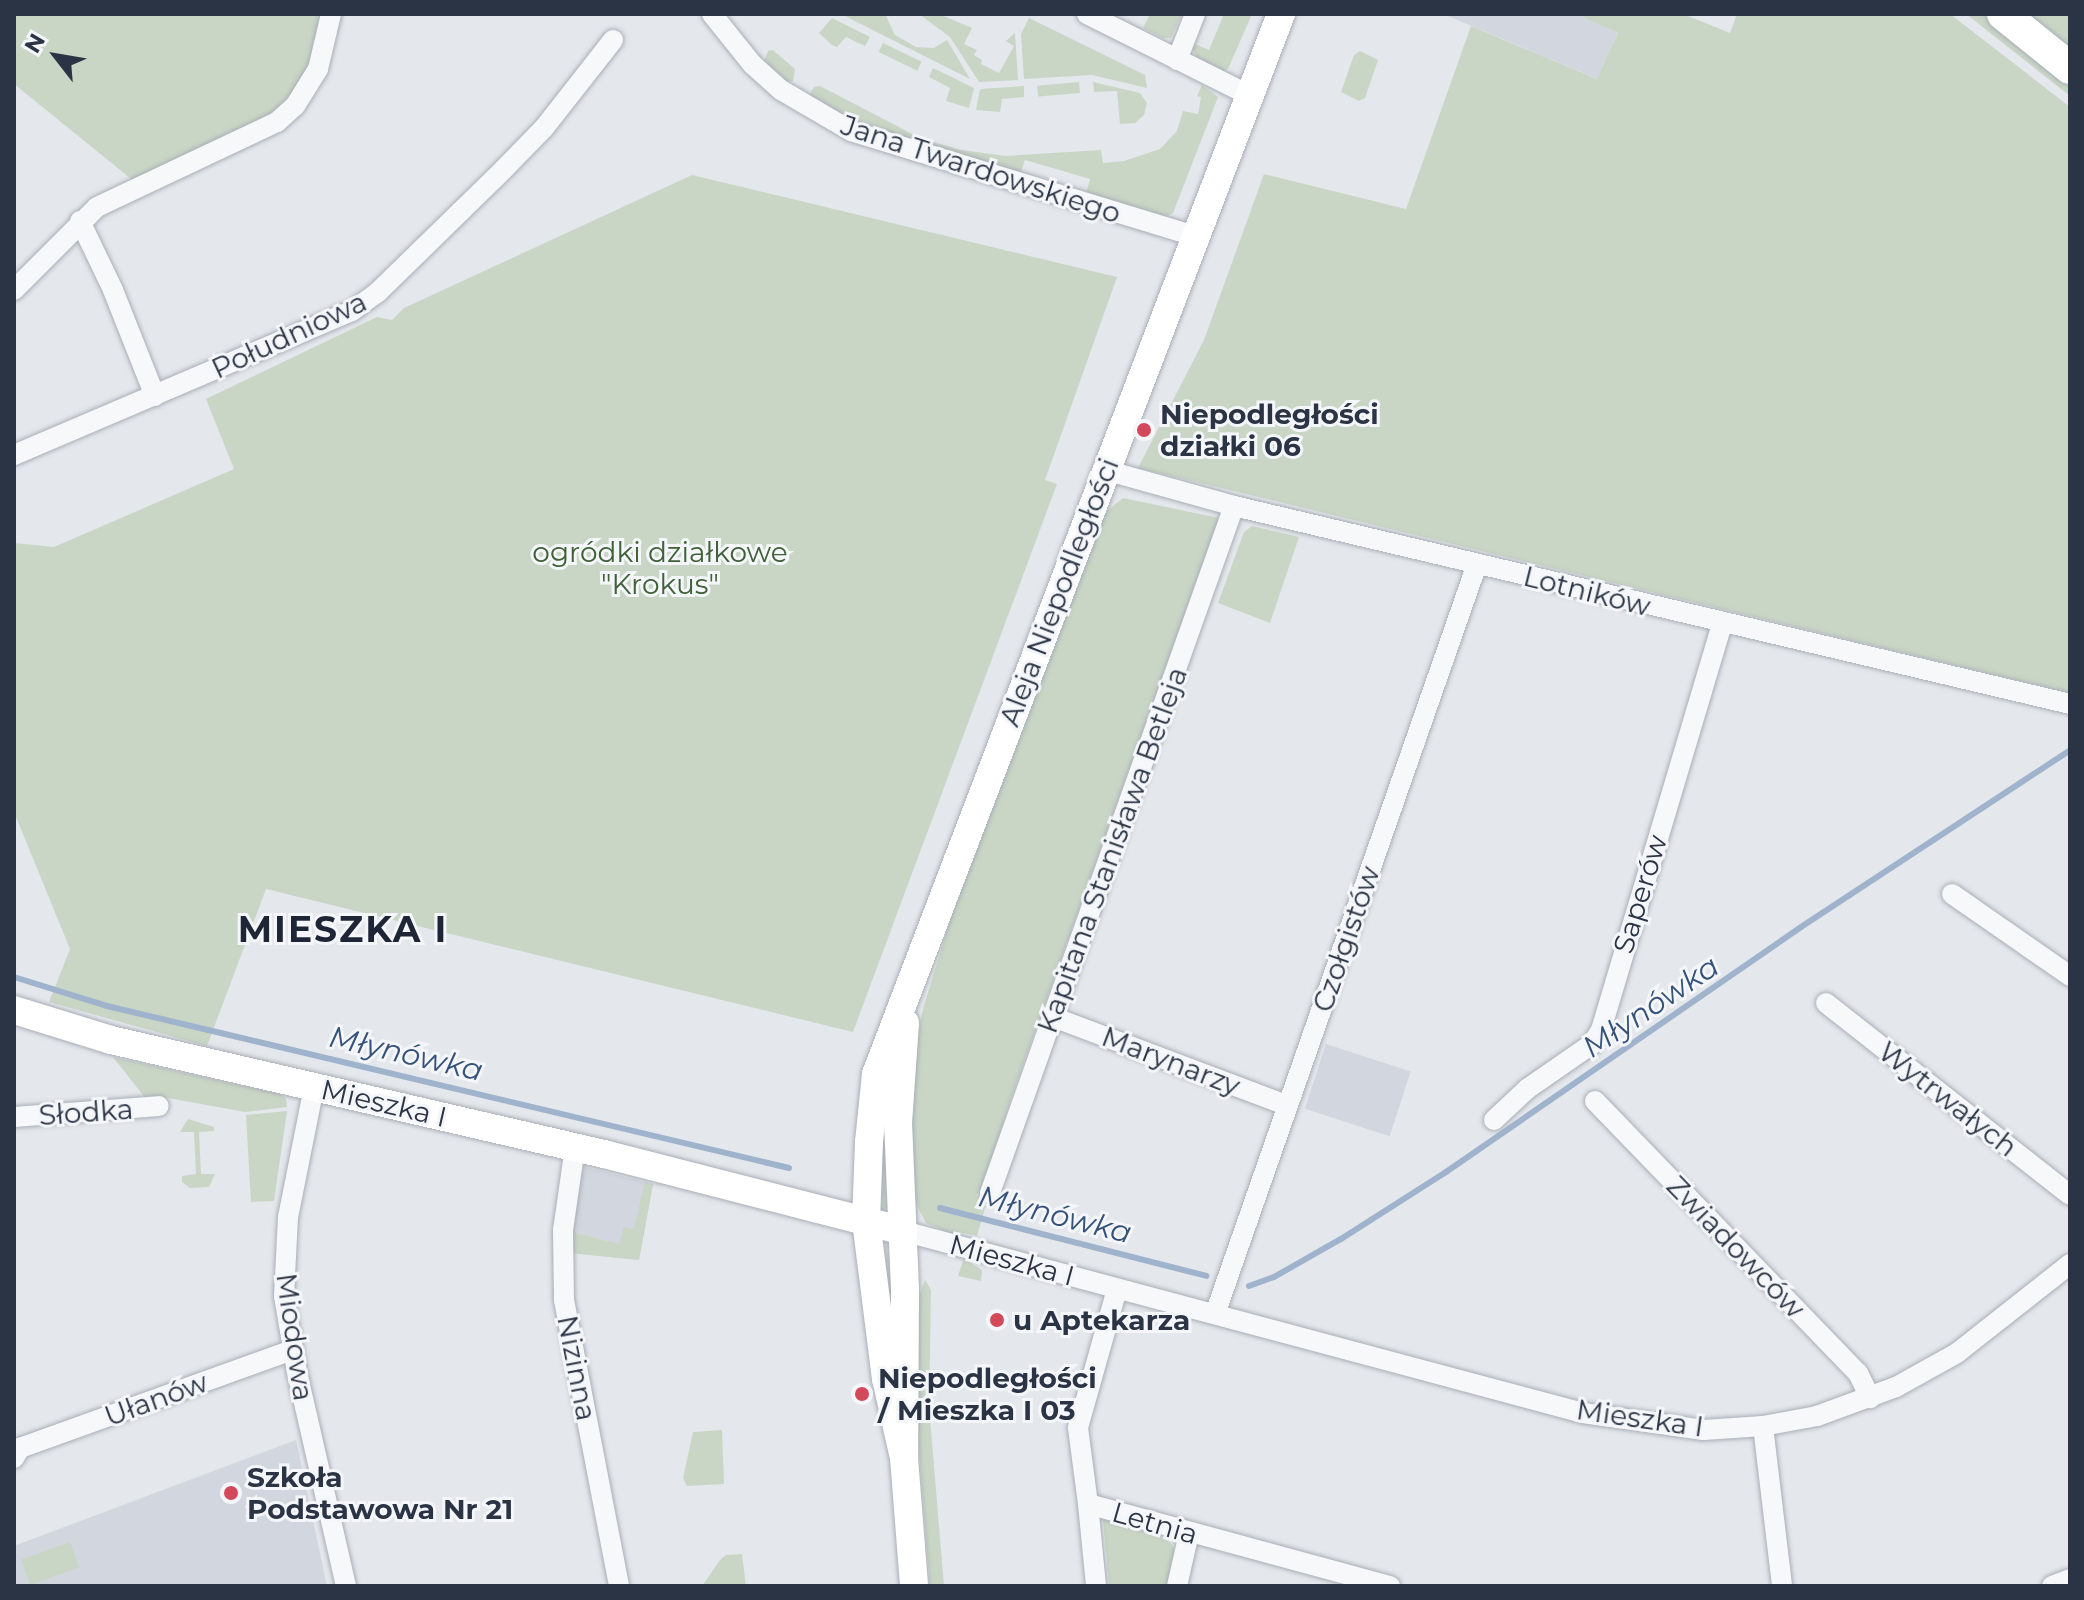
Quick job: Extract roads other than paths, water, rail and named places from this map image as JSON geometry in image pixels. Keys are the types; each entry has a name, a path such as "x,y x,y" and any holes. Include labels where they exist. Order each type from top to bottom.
{"main road":[{"path":"2003,14 2070,68"}],"street":[{"path":"14,290 80,221 115,197 277,122 295,106 318,69 331,14"},
{"name":"Jana Twardowskiego","path":"712,14 752,64 781,90 851,131 1195,236"},
{"path":"1087,14 1249,95"},
{"path":"1177,60 1195,14"},
{"name":"Aleja Niepodległości","path":"904,1458 886,1379 866,1221 876,1074 1281,14"},
{"name":"Południowa","path":"14,455 352,311 377,293 544,128 613,40"},
{"path":"80,221 113,290 155,396"},
{"name":"Lotników","path":"1105,470 1234,506 2070,704"},
{"name":"Kapitana Stanisława Betleja","path":"990,1193 1234,506"},
{"name":"Czołgistów","path":"1217,1308 1477,564"},
{"name":"Saperów","path":"1494,1120 1527,1089 1592,1044 1601,1030 1722,624"},
{"path":"1952,894 2070,976"},
{"name":"Aleja Niepodległości","path":"909,991 898,1122 906,1361 904,1458 914,1586"},
{"name":"Wytrwałych","path":"1826,1003 2070,1195"},
{"name":"Mieszka I","path":"14,1010 111,1040 575,1147 1117,1289 1217,1308 1583,1413 1704,1430 1763,1426 1817,1416 1870,1398 1951,1357 2070,1264"},
{"name":"Marynarzy","path":"1053,1017 1288,1106"},
{"name":"Miodowa","path":"314,1087 290,1205 284,1256 284,1296 292,1350 346,1586"},
{"name":"Zwiadowców","path":"1595,1101 1858,1373 1870,1398"},
{"name":"Słodka","path":"14,1117 159,1106"},
{"name":"Nizinna","path":"575,1147 563,1230 564,1300 619,1586"},
{"name":"Letnia","path":"1117,1289 1078,1428 1088,1504 1390,1586"},
{"name":"Ułanów","path":"16,1448 292,1350"},
{"path":"1763,1426 1782,1586"},
{"path":"1088,1504 1096,1586"},
{"path":"1177,1586 1189,1533"},
{"path":"2052,1586 2070,1579"}],"waterway":[{"name":"Młynówka","path":"1249,1286 1274,1277 1341,1239 1446,1172 1801,927 2070,750"},
{"name":"Młynówka","path":"14,977 107,1006 789,1168"},
{"name":"Młynówka","path":"940,1208 1206,1276"}],"place":[{"name":"Niepodległości działki 06","path":"1144,430"},
{"name":"u Aptekarza","path":"997,1320"},
{"name":"Niepodległości / Mieszka I 03","path":"862,1394"},
{"name":"Szkoła Podstawowa Nr 21","path":"231,1493"}],"district":[{"name":"MIESZKA I","path":"343,930"}],"park label":[{"name":"ogródki działkowe \"Krokus\"","path":"660,568"}]}
